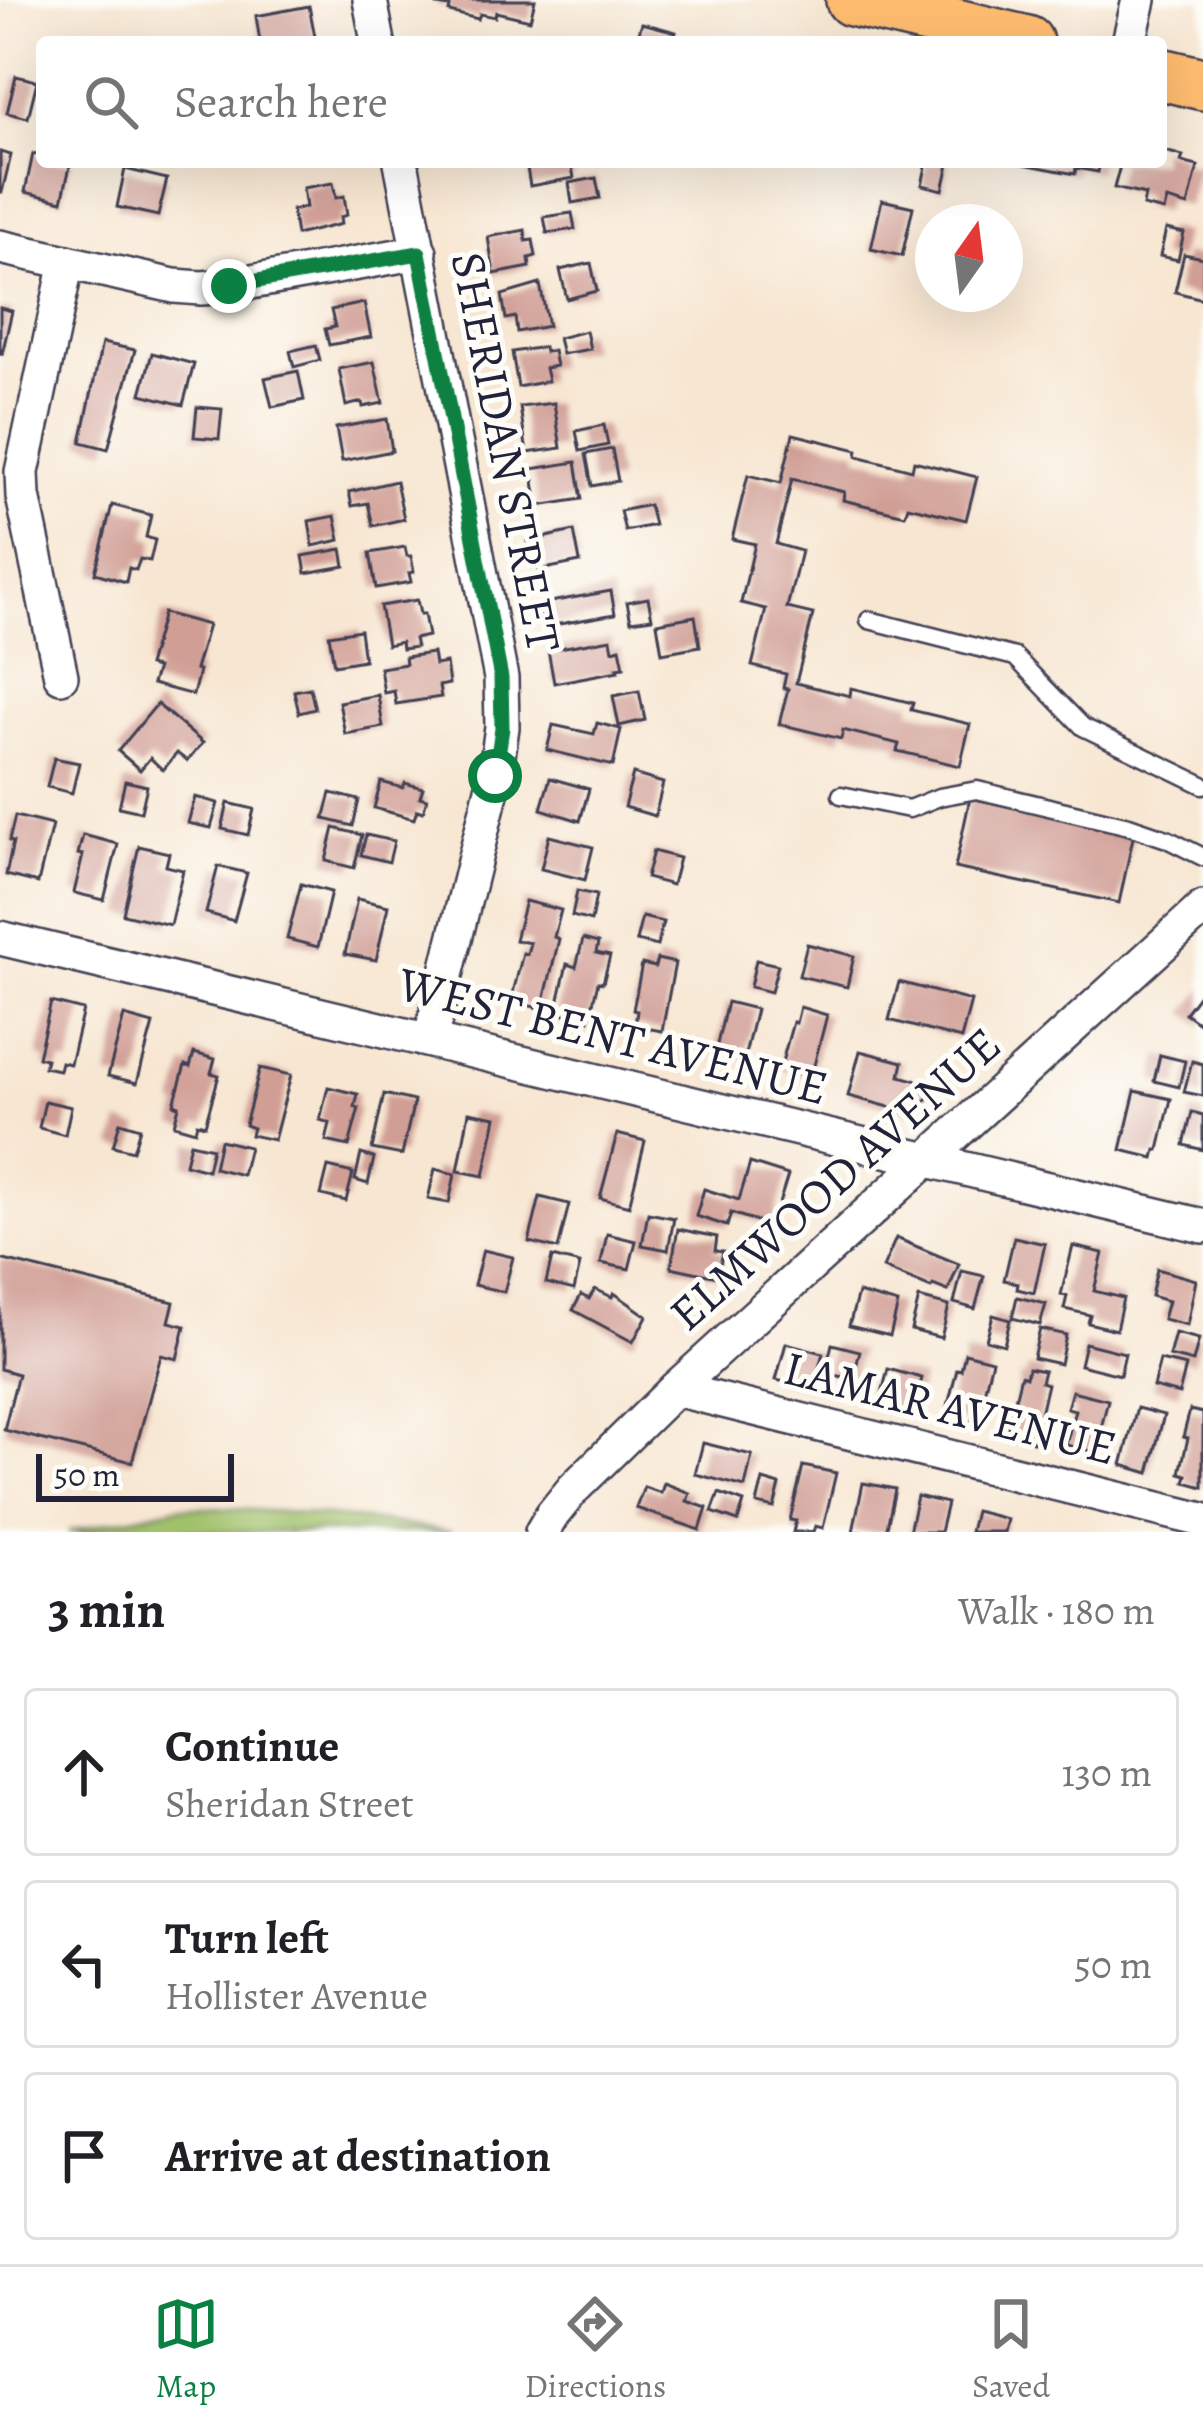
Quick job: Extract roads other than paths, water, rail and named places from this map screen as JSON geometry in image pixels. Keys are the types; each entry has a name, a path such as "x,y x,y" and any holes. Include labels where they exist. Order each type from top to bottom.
{"main road":[{"path":"852,0 1002,36"},
{"path":"1167,75 1203,84"}],"street":[{"path":"370,0 376,36"},
{"path":"1130,36 1139,0"},
{"name":"SHERIDAN STREET","path":"402,168 501,678 502,728 495,776 430,1040"},
{"path":"0,247 201,288 419,253"},
{"path":"61,676 22,472 68,262"},
{"name":"ELMWOOD AVENUE","path":"542,1532 574,1488 675,1389 1203,908"},
{"name":"WEST BENT AVENUE","path":"0,938 1203,1226"},
{"name":"LAMAR AVENUE","path":"675,1389 1203,1520"}],"lane":[{"path":"869,620 1015,657 1083,727 1203,785"},
{"path":"841,795 909,809 977,790 1129,826 1203,857"}]}
